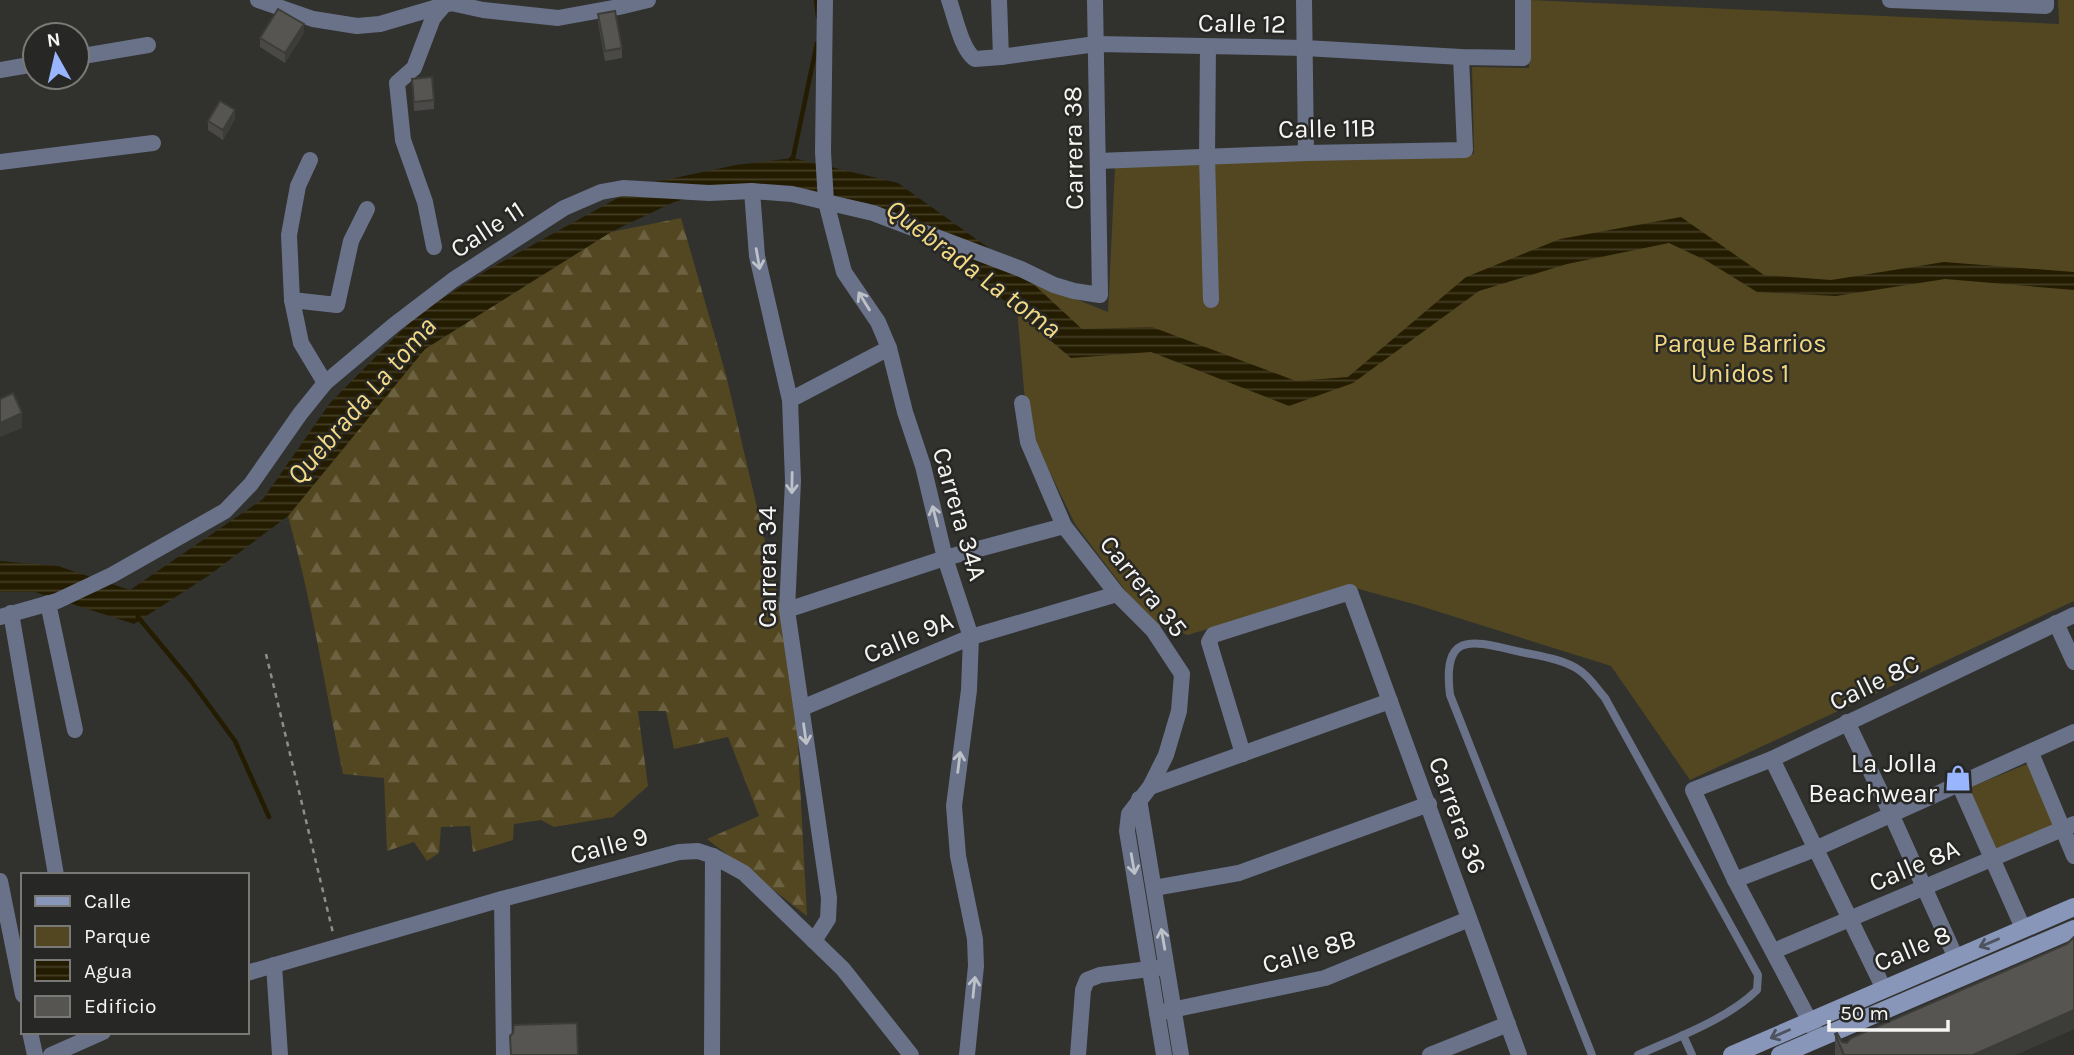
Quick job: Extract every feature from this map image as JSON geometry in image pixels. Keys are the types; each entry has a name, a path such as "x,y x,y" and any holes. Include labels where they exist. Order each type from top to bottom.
{"main road":[{"name":"Calle 8","path":"1732,1055 2074,906"},
{"name":"Calle 8","path":"1780,1055 1831,1037 2074,930"}],"street":[{"path":"258,0 313,19 357,26 380,23 448,3 483,10 520,6 558,18 648,0"},
{"name":"Carrera 34A","path":"825,0 825,200 844,272 878,322 889,348 905,412 923,466 945,558 971,637 969,690 954,806 958,856 975,939 976,966 967,1055"},
{"name":"Calle 12","path":"949,0 966,48 975,59 1096,44 1305,48 1461,58 1523,58 1523,0"},
{"path":"999,0 1001,57"},
{"name":"Carrera 38","path":"1095,0 1100,295"},
{"path":"1304,0 1306,153"},
{"path":"1890,0 2046,3"},
{"path":"434,247 425,202 404,139 397,83 414,68 433,18 448,3"},
{"path":"91,55 148,45"},
{"path":"1208,47 1207,157 1211,300"},
{"name":"Calle 11B","path":"1098,161 1465,150 1461,58"},
{"path":"0,70 21,66"},
{"path":"0,162 153,144"},
{"path":"310,160 298,186 289,235 292,300 301,343 325,383"},
{"name":"Calle 11","path":"6,615 52,602 111,575 225,511 251,484 325,383 394,325 464,273 564,208 601,192 623,188 709,193 752,191 825,200 873,213 1021,269 1054,285 1100,295"},
{"name":"Carrera 34","path":"752,191 757,256 790,400 793,481 787,610 829,898 828,919 814,941"},
{"path":"292,300 337,304 351,241 367,209"},
{"path":"790,400 889,348"},
{"name":"Carrera 35","path":"1022,403 1028,442 1064,526 1117,594 1153,630 1182,674 1179,711 1166,755 1145,793 1129,814 1127,831 1150,969 1181,1055"},
{"path":"787,610 945,558 1064,526"},
{"name":"Carrera 36","path":"1242,754 1209,642 1213,635 1350,592 1519,1055"},
{"name":"Calle 9A","path":"802,708 971,637 1117,594"},
{"path":"52,602 75,730"},
{"path":"6,615 57,873"},
{"name":"Calle 8C","path":"1735,880 1693,790 1772,759 2074,615"},
{"path":"2056,623 2074,662"},
{"path":"1145,793 1242,754 1390,701"},
{"path":"1847,722 1956,958"},
{"path":"1831,1037 1809,1021 1735,880 1892,816 2074,733"},
{"path":"2031,753 2068,827 2074,856"},
{"path":"1772,759 1884,989"},
{"path":"1959,784 2023,928"},
{"name":"Carrera 35","path":"1145,793 1154,888 1168,967 1164,1055"},
{"path":"1154,888 1239,873 1429,804"},
{"name":"Calle 8A","path":"1774,951 2068,827"},
{"name":"Calle 9","path":"248,973 502,899 679,852 698,851 744,873 843,969 911,1055"},
{"path":"712,1055 713,856"},
{"path":"0,881 21,985"},
{"path":"502,899 505,1055"},
{"name":"Calle 8B","path":"1166,1012 1325,978 1469,919"},
{"path":"274,965 280,1055"},
{"path":"1078,1055 1083,990 1087,980 1100,975 1168,967"},
{"path":"1430,1055 1508,1024"},
{"path":"30,1034 35,1055"},
{"path":"51,1055 98,1034"}],"lane":[{"path":"1592,1055 1450,695 1447,675 1450,658 1460,646 1478,642 1554,660 1579,670 1605,698 1758,975 1757,990 1744,1003 1683,1035 1637,1055"},
{"path":"2073,937 2074,930"},
{"path":"1683,1035 1692,1055"}],"path":[{"path":"267,654 336,947"}],"green space":[{"name":"Parque Barrios Unidos 1","path":"1530,0 2059,24 2058,0 2074,0 2074,601 1690,780 1611,666 1348,586 1188,635 1155,624 1131,598 1075,524 1027,425 1014,274 1108,312 1115,167 1474,154 1472,67 1529,68"},
{"path":"681,218 726,375 782,614 796,707 807,916 707,839 759,816 728,737 674,749 666,711 638,711 648,786 613,817 554,827 541,820 514,824 513,840 473,852 470,826 441,827 439,853 427,861 414,842 387,851 384,778 343,774 311,612 288,516 425,349 611,232"},
{"path":"2032,762 2058,829 1994,854 1966,789"}],"water":[{"name":"Quebrada La toma","path":"793,158 898,183 1015,267 1082,329 1152,327 1296,381 1348,377 1466,277 1560,239 1681,217 1764,275 1831,280 1944,262 2074,272 2074,290 1945,279 1836,296 1757,292 1707,261 1669,243 1567,264 1479,291 1353,383 1289,406 1151,352 1071,358 955,259 868,203 747,183 674,202 611,232 425,349 288,516 208,576 134,624 35,592 0,592 0,561 58,566 130,590 263,499 330,403 418,314 489,269 641,185 736,165"}],"building":[{"path":"278,9 304,24 285,53 260,38"},
{"path":"615,11 622,48 605,51 598,14"},
{"path":"432,77 434,100 414,102 412,79"},
{"path":"220,101 235,110 223,130 208,121"},
{"path":"13,393 22,413 0,423 0,399"},
{"path":"2074,937 2074,1010 1973,1055 1844,1055 1835,1034 1837,1033 1842,1042 1847,1043 1851,1038 2067,944"},
{"path":"577,1023 578,1055 511,1055 510,1036 514,1025"}],"waterway":[{"path":"816,0 818,17"},
{"path":"791,159 817,43"},
{"path":"138,617 191,681 235,741 269,817"}],"place":[{"name":"La Jolla Beachwear","path":"1958,778"}]}
